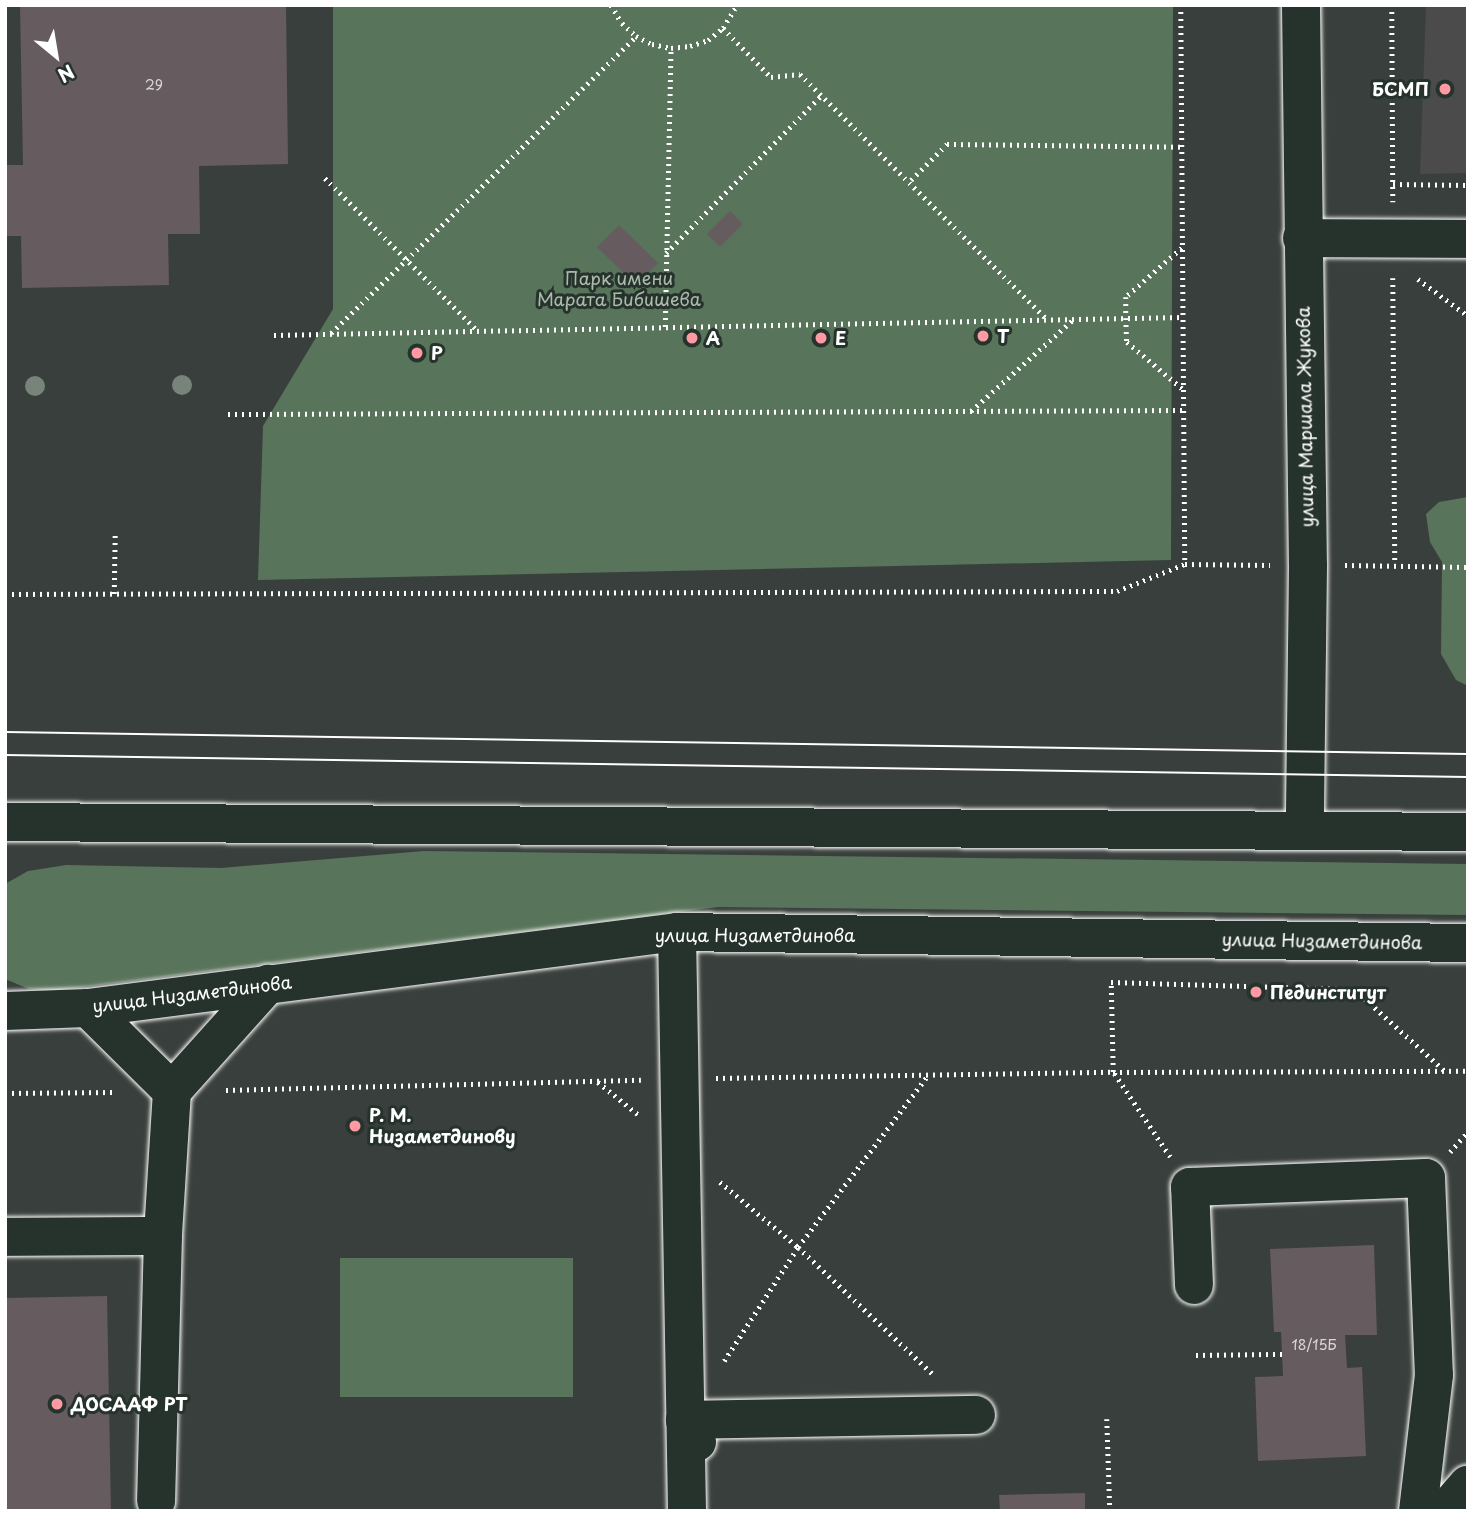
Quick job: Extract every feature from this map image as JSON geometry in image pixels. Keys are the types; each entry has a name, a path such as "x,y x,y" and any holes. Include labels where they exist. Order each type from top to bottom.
{"main road":[{"name":"улица Маршала Жукова","path":"1301,5 1308,566 1305,829"},
{"path":"1303,238 1393,250 1468,239"},
{"path":"5,822 1468,832"},
{"path":"5,849 71,823"},
{"path":"677,932 687,1511"},
{"name":"улица Низаметдинова","path":"5,1011 88,1008 677,932 1468,943"},
{"path":"1430,943 1468,958"},
{"path":"156,1501 163,1236 172,1091 268,984"},
{"path":"5,994 88,1008 172,1091"},
{"path":"1194,1285 1190,1187 1426,1178 1434,1375 1418,1511"},
{"path":"5,1237 163,1236"},
{"path":"685,1420 976,1415"},
{"path":"685,1420 709,1465"},
{"path":"1445,1511 1468,1485"}],"path":[{"path":"611,5 622,23 636,36 652,44 671,48 708,40 723,28 737,5"},
{"path":"1181,5 1185,564"},
{"path":"1392,5 1395,564"},
{"path":"723,28 771,77 800,74 911,180 1048,319"},
{"path":"330,334 636,36"},
{"path":"665,327 671,48"},
{"path":"666,253 822,95"},
{"path":"911,180 947,144 1182,146"},
{"path":"326,178 478,331"},
{"path":"1393,184 1468,185"},
{"path":"1183,248 1126,297 1126,318 1127,342 1184,390"},
{"path":"1393,250 1468,316"},
{"path":"274,335 1183,317"},
{"path":"970,411 1074,319"},
{"path":"228,414 1184,410"},
{"path":"114,594 115,531"},
{"path":"5,594 1117,591 1185,564 1395,564 1468,567"},
{"path":"1190,1187 1113,1072 1111,982 1354,989 1445,1071"},
{"path":"5,1093 929,1074 1468,1071"},
{"path":"723,1362 798,1247 929,1074"},
{"path":"598,1081 798,1247 976,1415"},
{"path":"1196,1355 1282,1354"},
{"path":"1107,1419 1110,1511"}],"shaded area":[{"name":"БСМП","path":"1426,5 1468,5 1468,173 1420,174"}],"green space":[{"name":"Парк имени Марата Бибишева","path":"333,5 1173,5 1171,560 258,580 263,426 333,309"},
{"path":"1468,497 1468,686 1456,680 1441,654 1442,562 1430,542 1426,514 1439,502"},
{"path":"424,851 1468,864 1468,915 718,907 52,991 29,989 5,979 5,884 28,871 66,865 221,868"},
{"path":"340,1258 573,1258 573,1397 340,1397"}],"building":[{"path":"20,5 286,5 288,164 199,166 200,234 168,234 169,285 22,288 21,236 5,236 5,165 23,165"},
{"path":"730,211 743,224 720,247 707,234"},
{"path":"619,225 658,263 636,285 597,247"},
{"path":"1374,1245 1377,1335 1345,1335 1347,1368 1362,1367 1366,1456 1258,1461 1255,1377 1283,1376 1281,1332 1274,1332 1270,1249"},
{"name":"ДОСААФ РТ","path":"107,1296 111,1511 5,1511 5,1298"},
{"path":"1085,1493 1085,1511 1000,1511 999,1495"}],"tram line":[{"path":"5,732 1468,754"},
{"path":"5,755 1468,777"}],"place":[{"name":"БСМП","path":"1445,89"},
{"name":"Т","path":"983,336"},
{"name":"А","path":"692,338"},
{"name":"Е","path":"821,338"},
{"name":"Р","path":"417,353"},
{"name":"Пединститут","path":"1256,992"},
{"name":"Р. М. Низаметдинову","path":"355,1126"},
{"name":"ДОСААФ РТ","path":"57,1404"}]}
